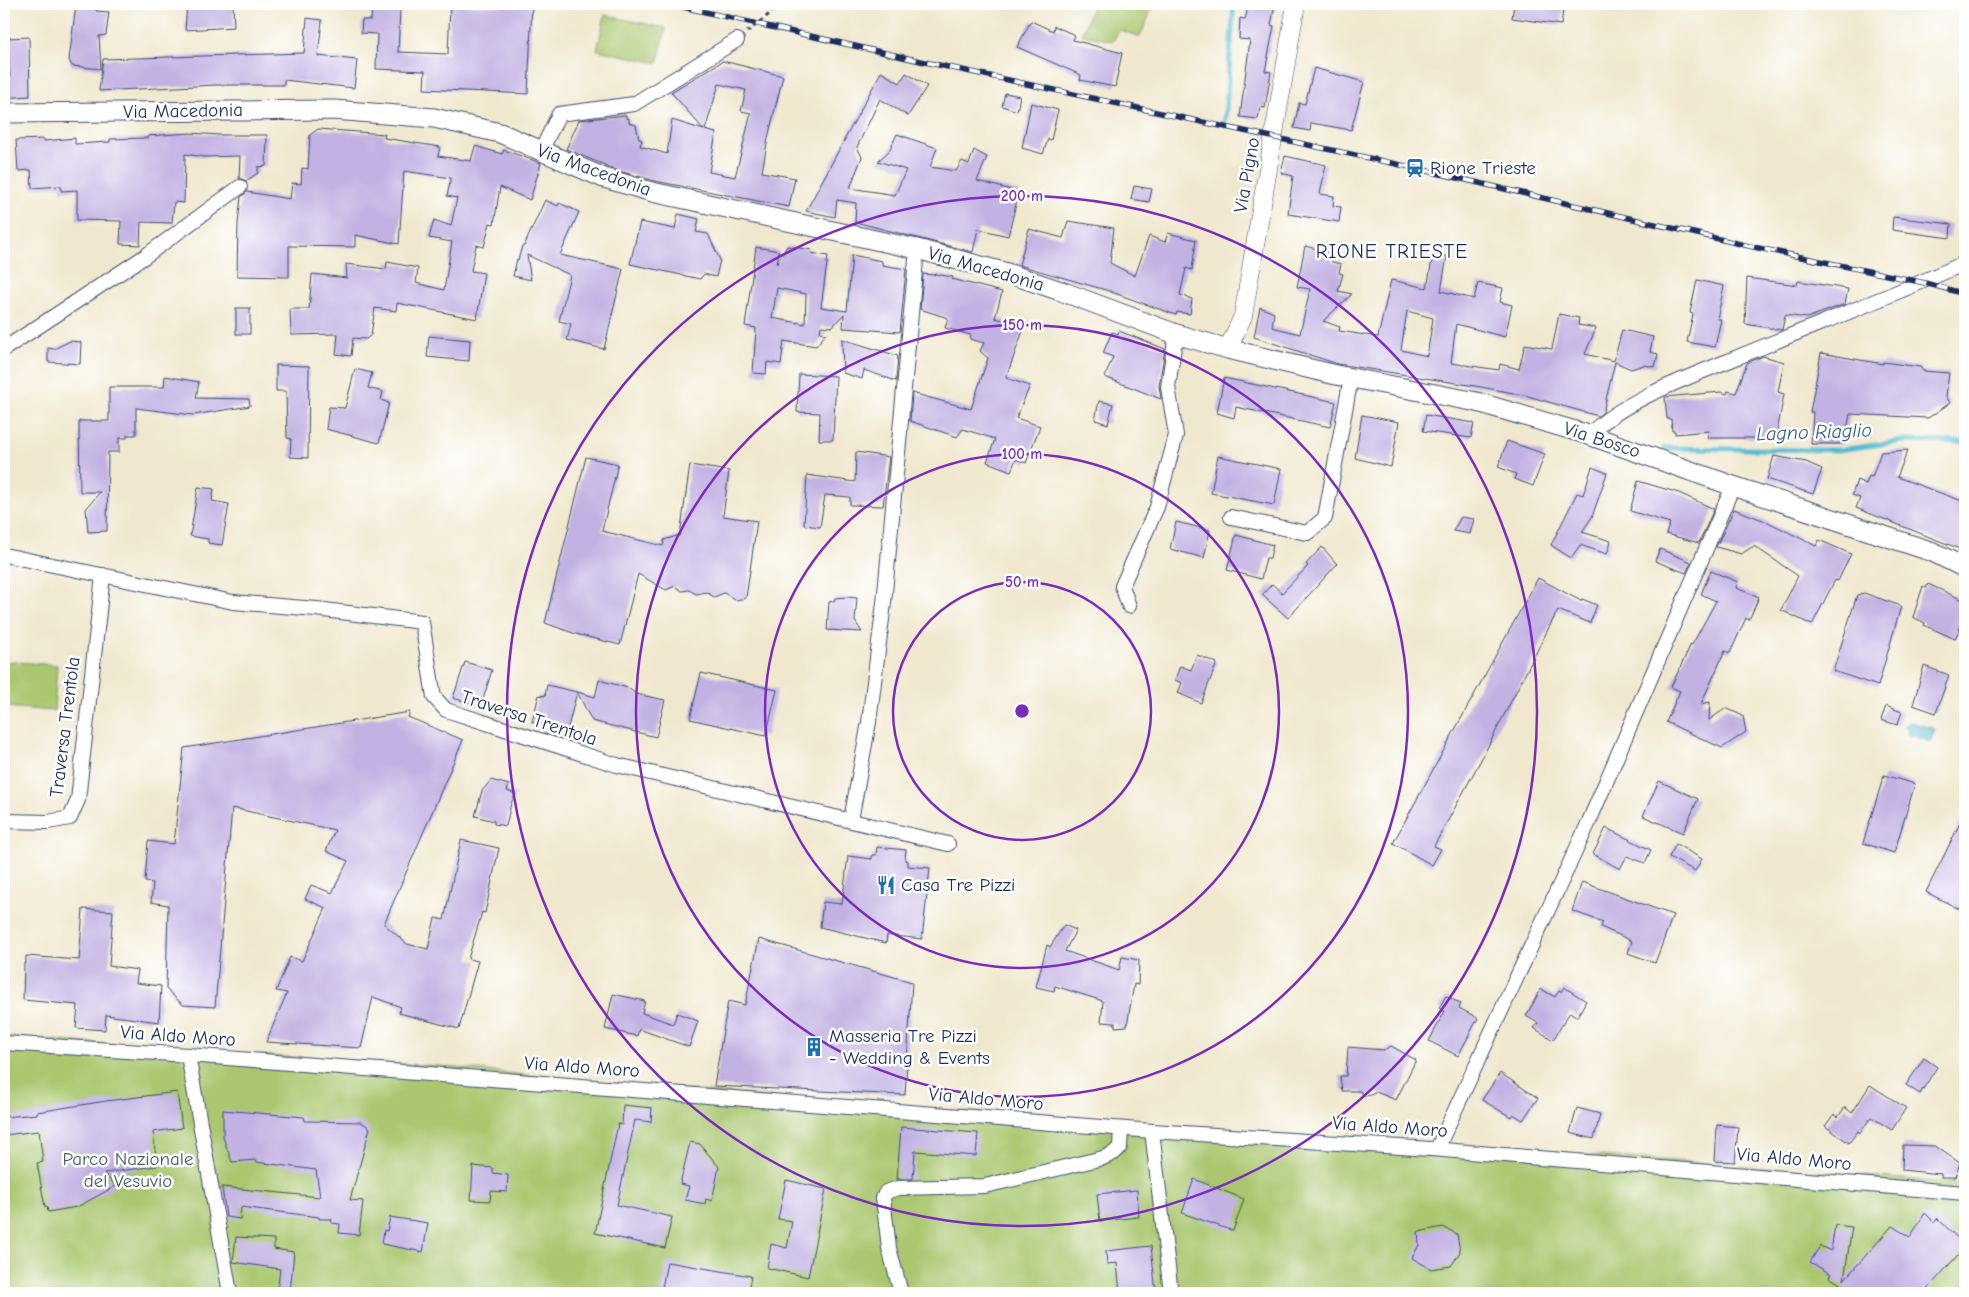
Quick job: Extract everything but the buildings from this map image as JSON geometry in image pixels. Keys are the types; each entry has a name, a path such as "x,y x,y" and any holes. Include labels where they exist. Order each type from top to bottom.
{"main road":[{"name":"Via Macedonia","path":"4,114 334,110 434,118 500,133 604,178 652,192 918,250 1006,273 1061,291 1176,334 1228,349"},
{"name":"Via Bosco","path":"1228,349 1351,378 1477,402 1589,434 1733,486 1917,547 1965,568"}],"street":[{"name":"Via Pigno","path":"1228,349 1243,316 1296,4"},
{"path":"541,150 559,114 634,104 738,40"},
{"path":"4,350 144,256 240,187"},
{"path":"852,820 869,722 884,603 918,250"},
{"path":"1589,434 1601,422 1617,412 1667,387 1965,263"},
{"path":"1950,270 1965,273"},
{"path":"1129,606 1122,586 1157,507 1176,435 1168,388 1176,334"},
{"path":"1231,517 1306,533 1325,518 1351,378"},
{"path":"1437,1149 1588,824 1733,486"},
{"name":"Traversa Trentola","path":"4,555 232,602 316,609 422,622 434,697 446,710 617,765 948,844"},
{"name":"Traversa Trentola","path":"4,821 48,822 70,818 78,800 103,575"},
{"name":"Via Aldo Moro","path":"4,1044 188,1055 1121,1129 1437,1149 1965,1193"},
{"path":"188,1055 230,1293"},
{"path":"901,1293 889,1248 883,1198 886,1192 898,1188 985,1186 1103,1158 1114,1153 1120,1147 1121,1129"},
{"path":"1152,1131 1171,1293"}],"path":[{"path":"738,40 782,4"}],"green space":[{"path":"1093,4 1154,4 1140,37 1119,30 1113,41 1082,35"},
{"path":"605,15 666,28 658,63 597,50"},
{"path":"4,661 57,665 54,711 4,707"},
{"name":"Parco Nazionale del Vesuvio","path":"4,1036 204,1052 437,1066 643,1087 1163,1128 1676,1161 1965,1184 1965,1293 4,1293"}],"water":[{"path":"1911,722 1935,729 1931,742 1907,734 1908,731 1904,726"}],"waterway":[{"path":"1225,120 1234,4"},
{"name":"Lagno Riaglio","path":"1664,448 1839,450 1903,441 1965,442"}],"railway":[{"path":"670,4 925,62 1415,168 1749,246 1925,283 1965,294"}],"place":[{"name":"Rione Trieste","path":"1415,168"},
{"name":"Casa Tre Pizzi","path":"886,885"},
{"name":"Masseria Tre Pizzi - Wedding & Events","path":"814,1047"}],"district":[{"name":"RIONE TRIESTE","path":"1392,251"}]}
